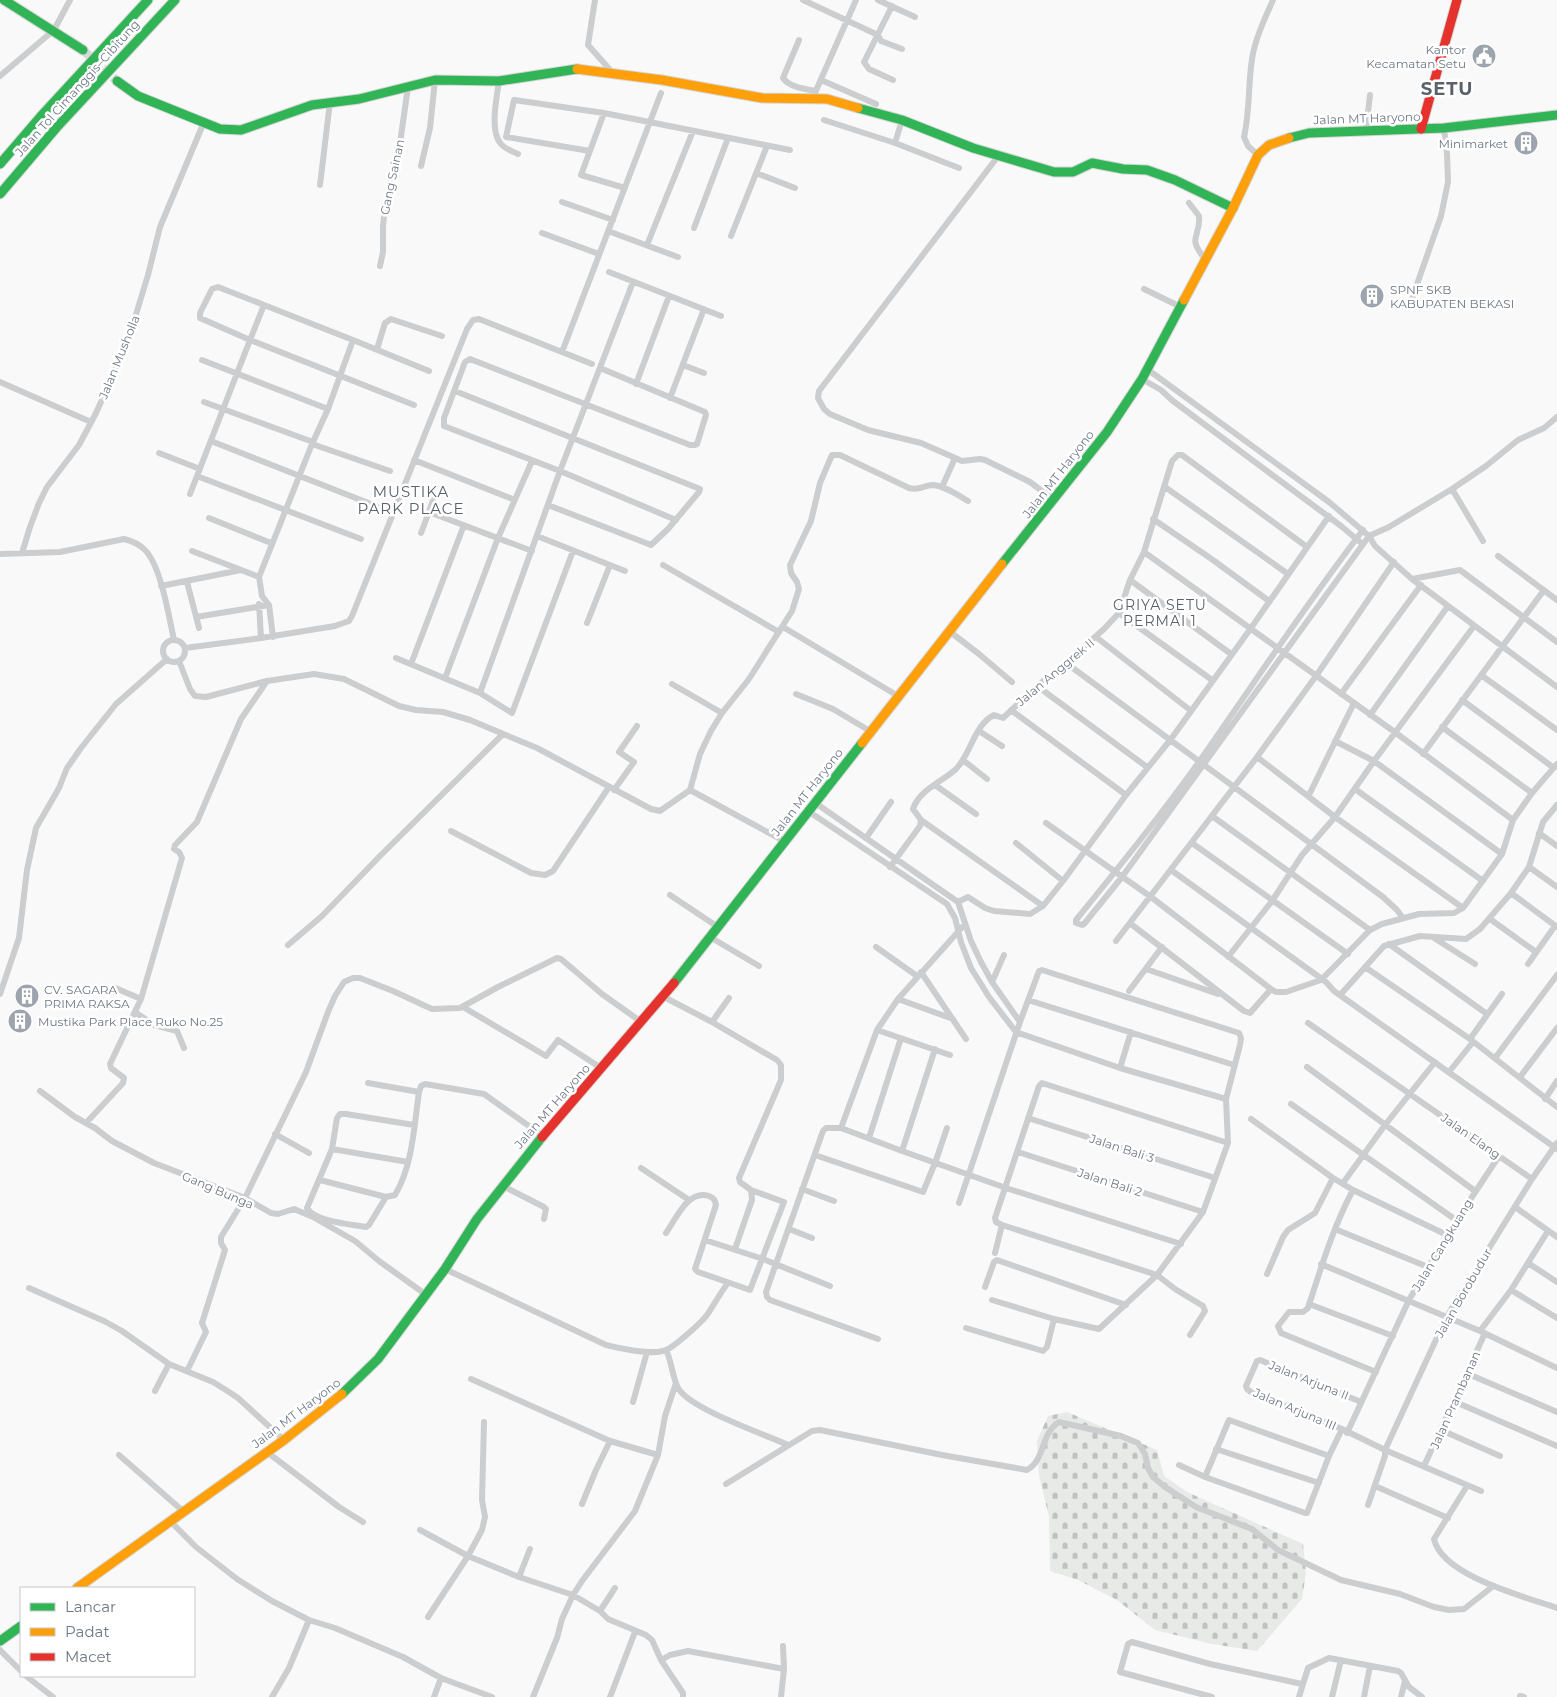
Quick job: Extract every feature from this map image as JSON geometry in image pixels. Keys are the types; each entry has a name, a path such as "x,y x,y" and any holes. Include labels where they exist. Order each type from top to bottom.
{"main road":[{"path":"4,0 83,50"},
{"name":"Jalan Tol Cimanggis–Cibitung","path":"0,164 42,115 148,0"},
{"name":"Jalan Tol Cimanggis–Cibitung","path":"0,194 57,127 175,0"},
{"path":"1421,129 1457,0"},
{"path":"117,81 138,96 220,129 241,130 312,105 359,99 435,80 499,81 580,68 762,98 814,95 902,120 974,148 1063,173 1073,172 1092,163 1123,169 1147,170 1175,180 1233,208"},
{"name":"Jalan MT Haryono","path":"78,1587 284,1440 358,1380 378,1359 425,1294 446,1269 477,1219 525,1157 684,971 814,802 1107,432 1142,379 1233,208 1258,155 1269,145 1309,132 1444,128 1557,115"},
{"path":"1,1639 20,1627"}],"street":[{"path":"0,76 54,30 70,0"},
{"path":"594,0 588,45 612,72"},
{"path":"803,0 878,35 882,41 902,49"},
{"path":"799,40 783,78 786,82 814,95 856,0"},
{"path":"878,0 915,17"},
{"path":"1258,155 1248,146 1244,137 1252,57 1264,19 1273,0"},
{"path":"892,6 864,62 865,66 893,80"},
{"path":"421,166 428,145 435,80"},
{"path":"820,80 876,104"},
{"path":"499,81 495,114 496,131 500,143 518,154"},
{"name":"Gang Sainan","path":"380,266 383,252 382,226 385,206 400,144 408,87"},
{"path":"562,352 661,93"},
{"path":"1366,130 1370,95"},
{"path":"590,151 506,137 514,100 604,113 790,150"},
{"path":"320,185 330,102"},
{"path":"604,113 581,175 625,188"},
{"path":"824,120 895,143 959,168"},
{"path":"895,143 902,120"},
{"name":"Jalan Musholla","path":"22,553 39,503 47,487 79,445 127,344 160,227 204,122"},
{"path":"1409,307 1441,216 1448,182 1444,128"},
{"path":"646,245 693,131"},
{"path":"694,228 728,138"},
{"path":"731,236 767,146"},
{"path":"999,155 848,352 820,390 818,398 824,409 850,423 886,436 921,443 962,461 985,460 1030,482 1054,500"},
{"path":"756,173 795,188"},
{"path":"562,202 613,220"},
{"path":"1189,204 1199,216 1195,241 1197,249 1205,259"},
{"path":"608,231 678,257"},
{"path":"542,233 599,254"},
{"path":"609,272 722,316"},
{"path":"480,693 560,471 633,282"},
{"path":"414,405 202,320 200,312 213,288 218,287 429,371"},
{"path":"1144,289 1181,307"},
{"path":"636,384 669,296"},
{"path":"190,494 264,304"},
{"path":"670,398 704,309"},
{"path":"377,349 385,324 391,319 442,336"},
{"path":"185,648 273,637 335,626 346,623 350,619 467,329 473,320 480,319 592,364"},
{"path":"273,637 269,605 262,596 259,577 271,543 328,409 353,340"},
{"path":"600,368 706,413 696,445 686,443 470,359 465,362 443,424 445,428 560,471 676,520"},
{"path":"202,360 328,409"},
{"path":"683,365 704,373"},
{"path":"1147,369 1329,502 1370,536 1375,546 1412,579 1557,687"},
{"path":"1142,379 1161,390 1251,460 1329,516 1356,539 1363,544 1375,546"},
{"path":"0,382 91,422"},
{"path":"455,391 700,488 699,492 676,520 651,545 548,505"},
{"path":"204,402 390,471"},
{"path":"1363,530 1278,647 1202,762 1122,877 1084,924 1076,923 1076,920 1202,762 1370,536 1452,489 1486,466 1518,440 1544,428 1557,417"},
{"path":"211,441 376,506"},
{"path":"159,453 200,469"},
{"name":"Jalan Anggrek II","path":"921,820 913,809 914,803 956,770 979,731 991,717 994,715 1003,718 1037,686 1096,637 1119,613 1130,580 1144,552 1174,458 1180,454 1307,547"},
{"path":"179,661 190,689 195,696 206,697 267,681 314,674 344,679 399,706 416,710 443,712 470,720 537,748 657,811 666,808 690,790 700,754 722,713 749,679 781,630 795,604 799,589 791,573 790,565 811,521 820,483 832,455 840,455 909,488 920,489 933,485 942,487 968,500"},
{"path":"942,487 955,458"},
{"path":"414,460 516,500"},
{"path":"445,678 498,538 532,461"},
{"path":"197,476 361,539"},
{"path":"1166,487 1288,574"},
{"path":"1452,489 1483,541"},
{"path":"421,533 434,497"},
{"path":"429,512 532,551"},
{"path":"958,902 968,897 985,908 1021,914 1030,914 1043,906 1064,881 1147,767 1171,739 1329,516"},
{"path":"209,518 271,543"},
{"path":"1153,519 1269,601"},
{"path":"411,664 464,525"},
{"path":"537,536 573,552 625,571"},
{"path":"0,554 60,552 124,539 133,542 145,550 153,561 174,640"},
{"path":"192,551 259,577"},
{"path":"396,658 480,693 511,713 573,552"},
{"path":"1144,552 1278,647 1513,820"},
{"path":"1498,556 1557,600"},
{"path":"1116,941 1131,924 1257,757 1316,676 1394,562"},
{"path":"587,622 610,565"},
{"path":"663,565 898,696"},
{"path":"161,586 241,570"},
{"path":"1412,579 1460,570 1557,642"},
{"path":"1130,580 1231,654"},
{"path":"187,582 200,628"},
{"path":"1341,694 1421,585"},
{"path":"1423,754 1544,590"},
{"path":"261,638 258,606 262,596"},
{"path":"196,617 269,605"},
{"path":"1370,715 1448,606"},
{"path":"1119,613 1212,680"},
{"path":"1228,957 1272,901 1302,855 1335,817 1474,626"},
{"path":"949,632 1012,682"},
{"path":"1096,637 1190,710"},
{"path":"167,659 164,649 169,641 178,641 185,648"},
{"path":"179,661 185,653 185,648"},
{"path":"167,659 179,661"},
{"path":"0,994 19,938 27,870 36,828 68,768 81,748 116,704 167,659"},
{"path":"1066,663 1313,844 1383,897 1403,918"},
{"path":"1481,675 1557,730"},
{"path":"86,1123 123,1083 124,1078 110,1066 141,999 181,863 180,852 174,849 175,845 197,822 236,728 245,711 267,681"},
{"path":"672,684 722,713"},
{"path":"1037,686 1147,767"},
{"path":"796,694 833,709 870,731"},
{"path":"1046,823 1151,897 1271,989 1276,992 1286,992 1323,981 1370,930 1382,924 1420,914 1454,913 1462,908 1502,854 1513,820 1532,792 1556,766 1462,700"},
{"path":"1309,795 1354,703"},
{"path":"1011,710 1126,795"},
{"path":"451,831 531,873 545,875 553,871 612,788 634,762 619,752 637,726"},
{"path":"1442,727 1532,792"},
{"path":"979,731 1002,746"},
{"path":"288,945 322,916 503,734"},
{"path":"1335,741 1374,761 1502,854"},
{"path":"1257,757 1309,795 1335,817 1462,908"},
{"path":"963,760 987,779"},
{"path":"935,785 976,814"},
{"path":"1355,789 1483,881"},
{"path":"690,790 784,841"},
{"path":"814,802 958,902 978,955 992,982 1020,1022"},
{"path":"866,838 891,802"},
{"path":"1341,994 1384,946 1420,936 1466,939 1480,929 1511,893 1529,867 1543,822 1557,806"},
{"path":"808,811 947,904 955,918 958,932 972,968 989,997 1016,1032 1120,1068 1226,1099"},
{"path":"1212,816 1370,930"},
{"path":"890,867 920,826 921,820 1043,906"},
{"path":"1539,833 1557,846"},
{"path":"1016,843 1064,881"},
{"path":"1192,843 1348,954"},
{"path":"1529,867 1557,887"},
{"path":"1171,870 1251,927 1334,991 1341,994 1556,1147"},
{"path":"1511,893 1556,927 1528,964"},
{"path":"670,895 718,927"},
{"path":"1490,919 1536,952"},
{"path":"841,1128 877,1030 898,998 966,924"},
{"path":"1131,924 1244,1011 1250,1013 1271,989"},
{"path":"1431,936 1475,964"},
{"path":"710,937 759,966"},
{"path":"1390,944 1487,1014"},
{"path":"876,947 919,974 966,1039"},
{"path":"1129,991 1162,947"},
{"path":"992,982 1004,956"},
{"path":"187,1371 206,1332 202,1323 225,1250 221,1243 221,1237 245,1198 306,1072 335,996 344,982 353,978 360,978 432,1009 463,1007 498,987 557,958 561,959 602,994 640,1021"},
{"path":"1365,967 1495,1058 1557,1107"},
{"path":"1146,969 1224,996"},
{"path":"959,1203 970,1175 1016,1032 1037,975 1042,970 1239,1033 1241,1038 1226,1099 1228,1143 1203,1212 1157,1275 1098,1329 1054,1320 992,1300"},
{"path":"1495,1058 1557,975"},
{"path":"113,988 141,999"},
{"path":"1450,1072 1502,994"},
{"path":"662,996 712,1022 777,1060 781,1065 781,1080 739,1178 740,1182 751,1190 784,1202 750,1290 698,1272 695,1269 716,1205 712,1197 702,1194 689,1200 666,1233"},
{"path":"712,1022 729,998"},
{"path":"898,998 953,1019"},
{"path":"1028,1000 1234,1065"},
{"path":"463,1007 546,1056 558,1040 601,1068"},
{"path":"135,1012 154,1024 177,1031 184,1048"},
{"name":"Jalan Elang","path":"1308,1023 1532,1179"},
{"path":"1520,1077 1557,1028"},
{"path":"877,1030 950,1055"},
{"path":"1120,1068 1131,1032"},
{"path":"869,1138 901,1038"},
{"path":"902,1151 935,1049"},
{"path":"1343,1183 1364,1156 1384,1125 1434,1062"},
{"path":"1307,1066 1475,1191"},
{"path":"1545,1099 1557,1081"},
{"path":"1190,1335 1204,1311 1203,1306 1175,1289 1157,1275 1002,1225 996,1222 995,1218 1040,1084 1046,1082 1228,1143"},
{"path":"368,1083 419,1092"},
{"path":"320,1180 386,1197 395,1195 408,1162 419,1092 421,1086 430,1084 484,1094 543,1136"},
{"name":"Gang Bunga","path":"40,1091 112,1141 154,1163 245,1198 271,1213 278,1214 294,1209 313,1217 355,1241 425,1294"},
{"path":"1291,1104 1456,1220"},
{"path":"386,1197 370,1225 366,1227 326,1219 311,1213 307,1208 332,1148 337,1118 340,1114 414,1125"},
{"name":"Jalan Bali 3","path":"1028,1118 1215,1178"},
{"path":"1252,1119 1333,1178 1353,1190 1447,1235"},
{"path":"878,1339 770,1300 766,1292 824,1129 841,1128 1006,1188 1180,1244"},
{"path":"815,1155 920,1192 925,1189 947,1128"},
{"path":"275,1134 309,1153"},
{"name":"Jalan Borobudur","path":"1368,1505 1376,1486 1385,1450 1447,1316 1532,1179 1556,1147"},
{"path":"332,1148 408,1162"},
{"name":"Jalan Bali 2","path":"1018,1152 1203,1212"},
{"name":"Jalan Cangkuang","path":"1499,1156 1456,1220 1409,1300 1483,1332 1557,1368"},
{"path":"642,1168 689,1200"},
{"path":"1267,1274 1282,1237 1288,1230 1315,1213 1333,1178"},
{"path":"503,1186 544,1206 546,1209 544,1219"},
{"path":"802,1189 834,1202"},
{"path":"735,1249 752,1200 751,1190"},
{"path":"1353,1190 1335,1229 1308,1308 1303,1312 1289,1312 1278,1326 1281,1333 1376,1372"},
{"path":"1515,1207 1557,1237"},
{"path":"995,1253 1002,1225"},
{"path":"789,1229 812,1238"},
{"path":"1335,1229 1428,1267"},
{"name":"Jalan Prambanan","path":"1424,1466 1483,1332 1548,1231"},
{"path":"705,1240 763,1259 830,1286"},
{"path":"985,1287 994,1262 997,1260 1126,1305"},
{"path":"1528,1263 1557,1282"},
{"path":"1179,1465 1205,1477 1305,1513 1307,1512 1329,1456 1361,1402 1409,1300 1322,1264"},
{"path":"446,1269 606,1345 647,1352 666,1350 703,1320 728,1283"},
{"path":"29,1288 122,1330 169,1364 213,1382 238,1398 284,1440"},
{"path":"1511,1290 1557,1318"},
{"path":"1309,1304 1393,1336"},
{"path":"966,1328 1043,1351 1047,1347 1054,1320"},
{"path":"666,1350 678,1389 686,1396 704,1408 788,1445"},
{"path":"633,1402 647,1352"},
{"name":"Jalan Arjuna II","path":"1257,1361 1263,1361 1361,1402"},
{"name":"Jalan Arjuna III","path":"1257,1361 1246,1386 1247,1389 1345,1431"},
{"path":"155,1391 169,1364"},
{"path":"1466,1373 1557,1412"},
{"path":"471,1379 610,1441 658,1455"},
{"path":"533,1697 557,1638 562,1619 574,1595 582,1581 635,1512 658,1455 665,1416 676,1383"},
{"path":"1453,1401 1557,1446"},
{"path":"1205,1477 1229,1420 1329,1456"},
{"path":"428,1617 478,1540 485,1517 482,1500 484,1422"},
{"path":"726,1484 812,1431 820,1430 1027,1470 1038,1461 1051,1427 1059,1422 1120,1436 1138,1443 1145,1454 1148,1468 1154,1477 1165,1487 1196,1507 1252,1529 1278,1550 1341,1580 1400,1594 1434,1607 1449,1610 1464,1609 1492,1586"},
{"path":"1441,1430 1500,1456"},
{"path":"1345,1431 1480,1492"},
{"path":"582,1504 610,1441"},
{"path":"1216,1449 1319,1482"},
{"path":"268,1452 339,1508 363,1522"},
{"path":"120,1455 184,1512"},
{"path":"1376,1486 1448,1518"},
{"path":"1467,1486 1434,1539 1449,1562 1492,1586 1557,1608"},
{"path":"171,1522 196,1547 237,1579 272,1600 309,1620 335,1628 403,1657 441,1678 492,1697"},
{"path":"420,1530 468,1556 519,1577 574,1595 600,1610 608,1619 646,1635 652,1640 661,1660 683,1693 683,1697"},
{"path":"519,1577 530,1549"},
{"path":"600,1610 615,1588"},
{"path":"272,1697 289,1668 309,1620"},
{"path":"610,1697 636,1632"},
{"path":"1212,1697 1120,1672 1128,1644 1132,1642 1210,1664 1302,1684"},
{"path":"782,1697 783,1646"},
{"path":"0,1650 20,1671"},
{"path":"661,1660 670,1655 688,1651 784,1669"},
{"path":"1299,1697 1308,1668 1329,1658 1398,1671 1409,1687 1422,1697"},
{"path":"1332,1697 1341,1660"},
{"path":"1364,1697 1370,1666"},
{"path":"27,1677 53,1697"},
{"path":"434,1697 441,1678"},
{"path":"1400,1697 1405,1681"}],"green space":[{"path":"1067,1412 1157,1450 1164,1476 1187,1492 1303,1544 1306,1573 1302,1599 1257,1651 1212,1644 1155,1630 1117,1600 1078,1580 1050,1571 1049,1517 1039,1475 1037,1441 1048,1416"}],"tunnel":[{"path":"83,50 117,81"}],"traffic: fast":[{"path":"4,0 83,50"},
{"path":"0,164 42,115 148,0"},
{"path":"0,194 57,127 175,0"},
{"path":"117,81 138,96 220,129 241,130 312,105 359,99 435,80 499,81 577,69"},
{"path":"858,108 902,120 973,148 1054,172 1073,172 1092,163 1123,169 1147,170 1175,180 1233,208"},
{"path":"1289,138 1309,133 1444,128 1557,115"},
{"path":"1002,564 1107,432 1142,379 1184,300"},
{"path":"674,983 862,743"},
{"path":"342,1394 378,1359 445,1269 477,1219 542,1137"},
{"path":"0,1641 20,1627"}],"traffic: slow":[{"path":"577,69 662,80 762,98 827,99 858,108"},
{"path":"1184,300 1233,208 1258,155 1269,145 1289,138"},
{"path":"862,743 1002,564"},
{"path":"78,1587 284,1440 342,1394"}],"traffic: jam":[{"path":"1421,129 1457,0"},
{"path":"542,1137 674,983"}],"place":[{"name":"Kantor Kecamatan Setu","path":"1484,56"},
{"name":"Minimarket","path":"1526,143"},
{"name":"SPNF SKB KABUPATEN BEKASI","path":"1372,296"},
{"name":"CV. SAGARA PRIMA RAKSA","path":"27,996"},
{"name":"Mustika Park Place Ruko No.25","path":"20,1021"}],"district":[{"name":"SETU","path":"1447,89"},
{"name":"MUSTIKA PARK PLACE","path":"411,500"},
{"name":"GRIYA SETU PERMAI 1","path":"1160,614"}]}
